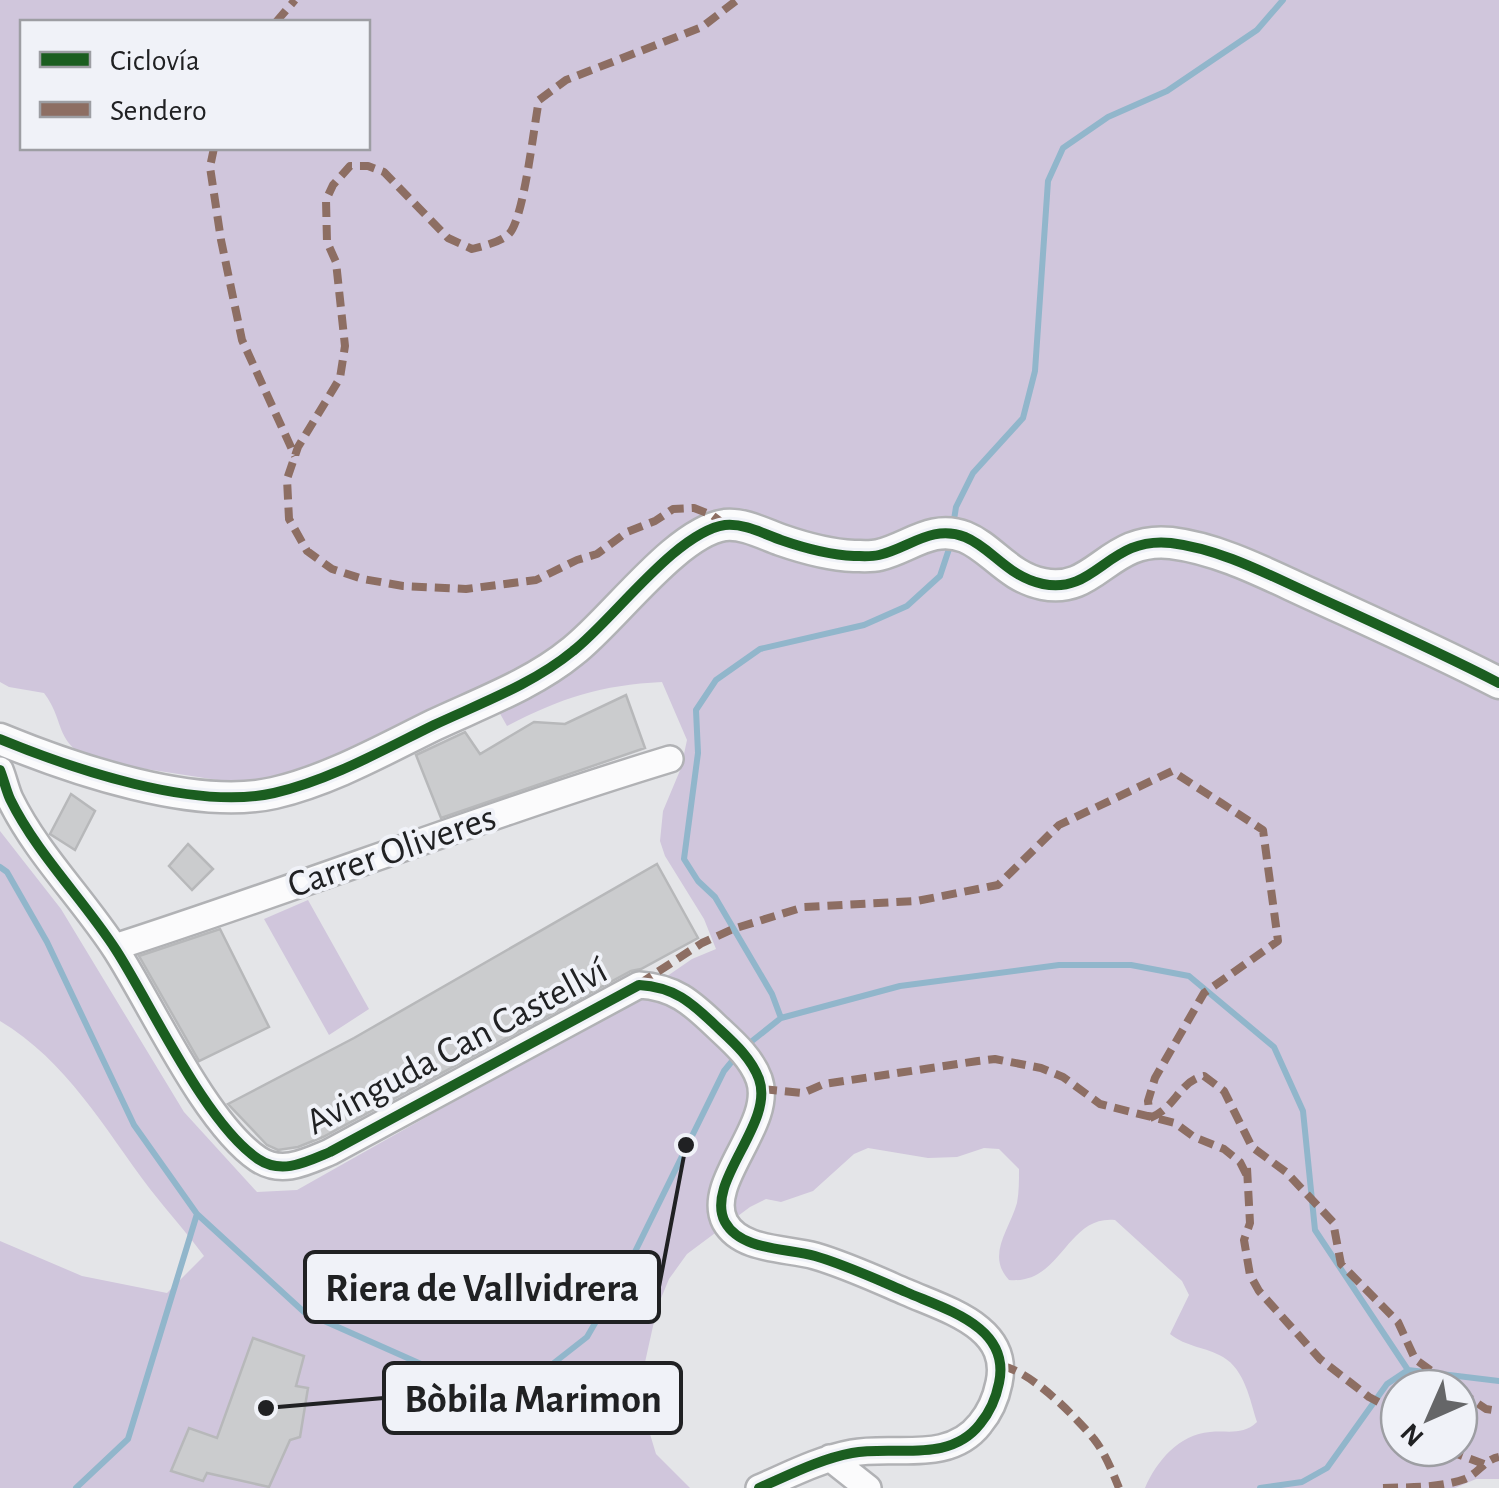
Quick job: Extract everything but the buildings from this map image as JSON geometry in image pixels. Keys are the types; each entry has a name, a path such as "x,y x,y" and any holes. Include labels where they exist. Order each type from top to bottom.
{"street":[{"path":"12,803 10,756 148,787 229,796 270,794 323,777 539,674 574,651 696,536 725,525 847,556 878,556 952,535 1017,574 1056,586 1075,584 1133,545 1170,542 1218,554 1436,650 1499,683"},
{"name":"Avinguda Can Castellví","path":"10,756 12,803 114,947 209,1104 246,1149 280,1168 330,1152 638,984 675,991 690,1000 751,1062 762,1089 760,1104 724,1194 723,1219 730,1229 748,1242 835,1262 955,1314 981,1328 995,1344 1002,1366 987,1415 969,1436 957,1443 931,1450 870,1450 830,1458"},
{"name":"Carrer Oliveres","path":"114,947 231,910 418,841 670,759"},
{"path":"760,1488 830,1458 868,1488"}],"shaded area":[{"path":"0,0 1499,0 1499,1479 1476,1479 1455,1488 1145,1488 1162,1459 1188,1438 1210,1432 1240,1431 1257,1422 1237,1370 1216,1354 1170,1334 1189,1295 1182,1281 1115,1220 1099,1221 1085,1228 1041,1272 1027,1279 1009,1280 1002,1271 999,1252 1017,1203 1019,1169 999,1149 928,1158 868,1148 854,1154 813,1191 781,1202 766,1199 750,1207 687,1254 669,1279 657,1308 638,1394 656,1454 690,1488 0,1488 0,1241 82,1276 167,1293 204,1256 65,1076 24,1037 0,1021 0,831 61,909 184,1112 257,1192 297,1190 628,1003 692,959 716,949 704,919 665,856 660,841 663,811 681,768 687,740 662,682 582,695 507,726 485,687 299,775 237,783 94,761 66,739 44,693 0,682"},
{"path":"308,900 369,1009 329,1035 264,919"}],"waterway":[{"path":"953,526 956,507 973,473 1023,418 1035,371 1048,181 1063,148 1108,117 1167,91 1257,30 1283,0"},
{"path":"781,1018 772,994 715,897 698,881 684,859 698,753 696,710 716,680 760,649 864,625 907,606 940,576 951,543"},
{"path":"0,867 7,872 47,942 134,1125 197,1214 304,1312 439,1372 550,1366 587,1337 627,1268 724,1071 738,1054"},
{"path":"747,1045 781,1018 900,986 1059,965 1131,965 1189,976 1274,1047 1303,1111 1315,1230 1408,1370 1499,1381"},
{"path":"76,1488 128,1439 197,1214"},
{"path":"1260,1488 1302,1482 1327,1468 1379,1395"}],"marked path":[{"path":"278,20 295,0"},
{"path":"725,525 694,508 673,509 627,532 597,554 536,580 466,589 403,586 332,569 307,551 289,519 287,479 298,447 340,378 345,346 336,262 327,242 326,200 350,166 368,166 384,172 448,238 472,249 497,241 509,234 519,210 539,100 566,80 702,27 737,0"},
{"path":"214,150 210,167 242,340 295,456"},
{"path":"639,984 702,943 804,907 917,901 998,885 1059,825 1172,771 1263,830 1278,941 1204,993 1155,1078 1148,1101 1150,1118"},
{"path":"762,1089 803,1093 824,1084 995,1059 1041,1068 1063,1077 1100,1104 1175,1123 1194,1137 1224,1149 1240,1162 1247,1176"},
{"path":"1150,1118 1166,1108 1189,1083 1204,1076 1224,1091 1252,1147 1286,1172 1333,1222 1341,1264 1398,1322 1415,1359 1427,1368"},
{"path":"1247,1168 1250,1223 1244,1240 1250,1275 1259,1291 1320,1359 1379,1402"},
{"path":"1002,1366 1039,1385 1075,1418 1102,1450 1119,1488"},
{"path":"1479,1404 1499,1411"},
{"path":"1383,1488 1455,1482 1499,1457"},
{"path":"1479,1462 1484,1464"}],"cycle path":[{"path":"0,739 62,763 172,792 243,797 295,787 356,764 541,673 589,637 686,543 725,525 747,527 817,551 854,556 879,555 931,535 953,534 975,542 1020,575 1043,584 1061,585 1090,574 1132,548 1150,543 1189,546 1260,571 1499,683"},
{"path":"0,770 21,819 116,950 199,1092 238,1142 267,1164 294,1165 330,1152 639,985 681,997 728,1038 756,1071 761,1096 750,1133 724,1189 721,1206 732,1231 753,1243 838,1264 957,1314 986,1334 1000,1364 998,1389 987,1415 953,1444 937,1449 840,1456 759,1488"}],"place":[{"name":"Riera de Vallvidrera","path":"686,1145"},
{"name":"Bòbila Marimon","path":"266,1408"}]}
